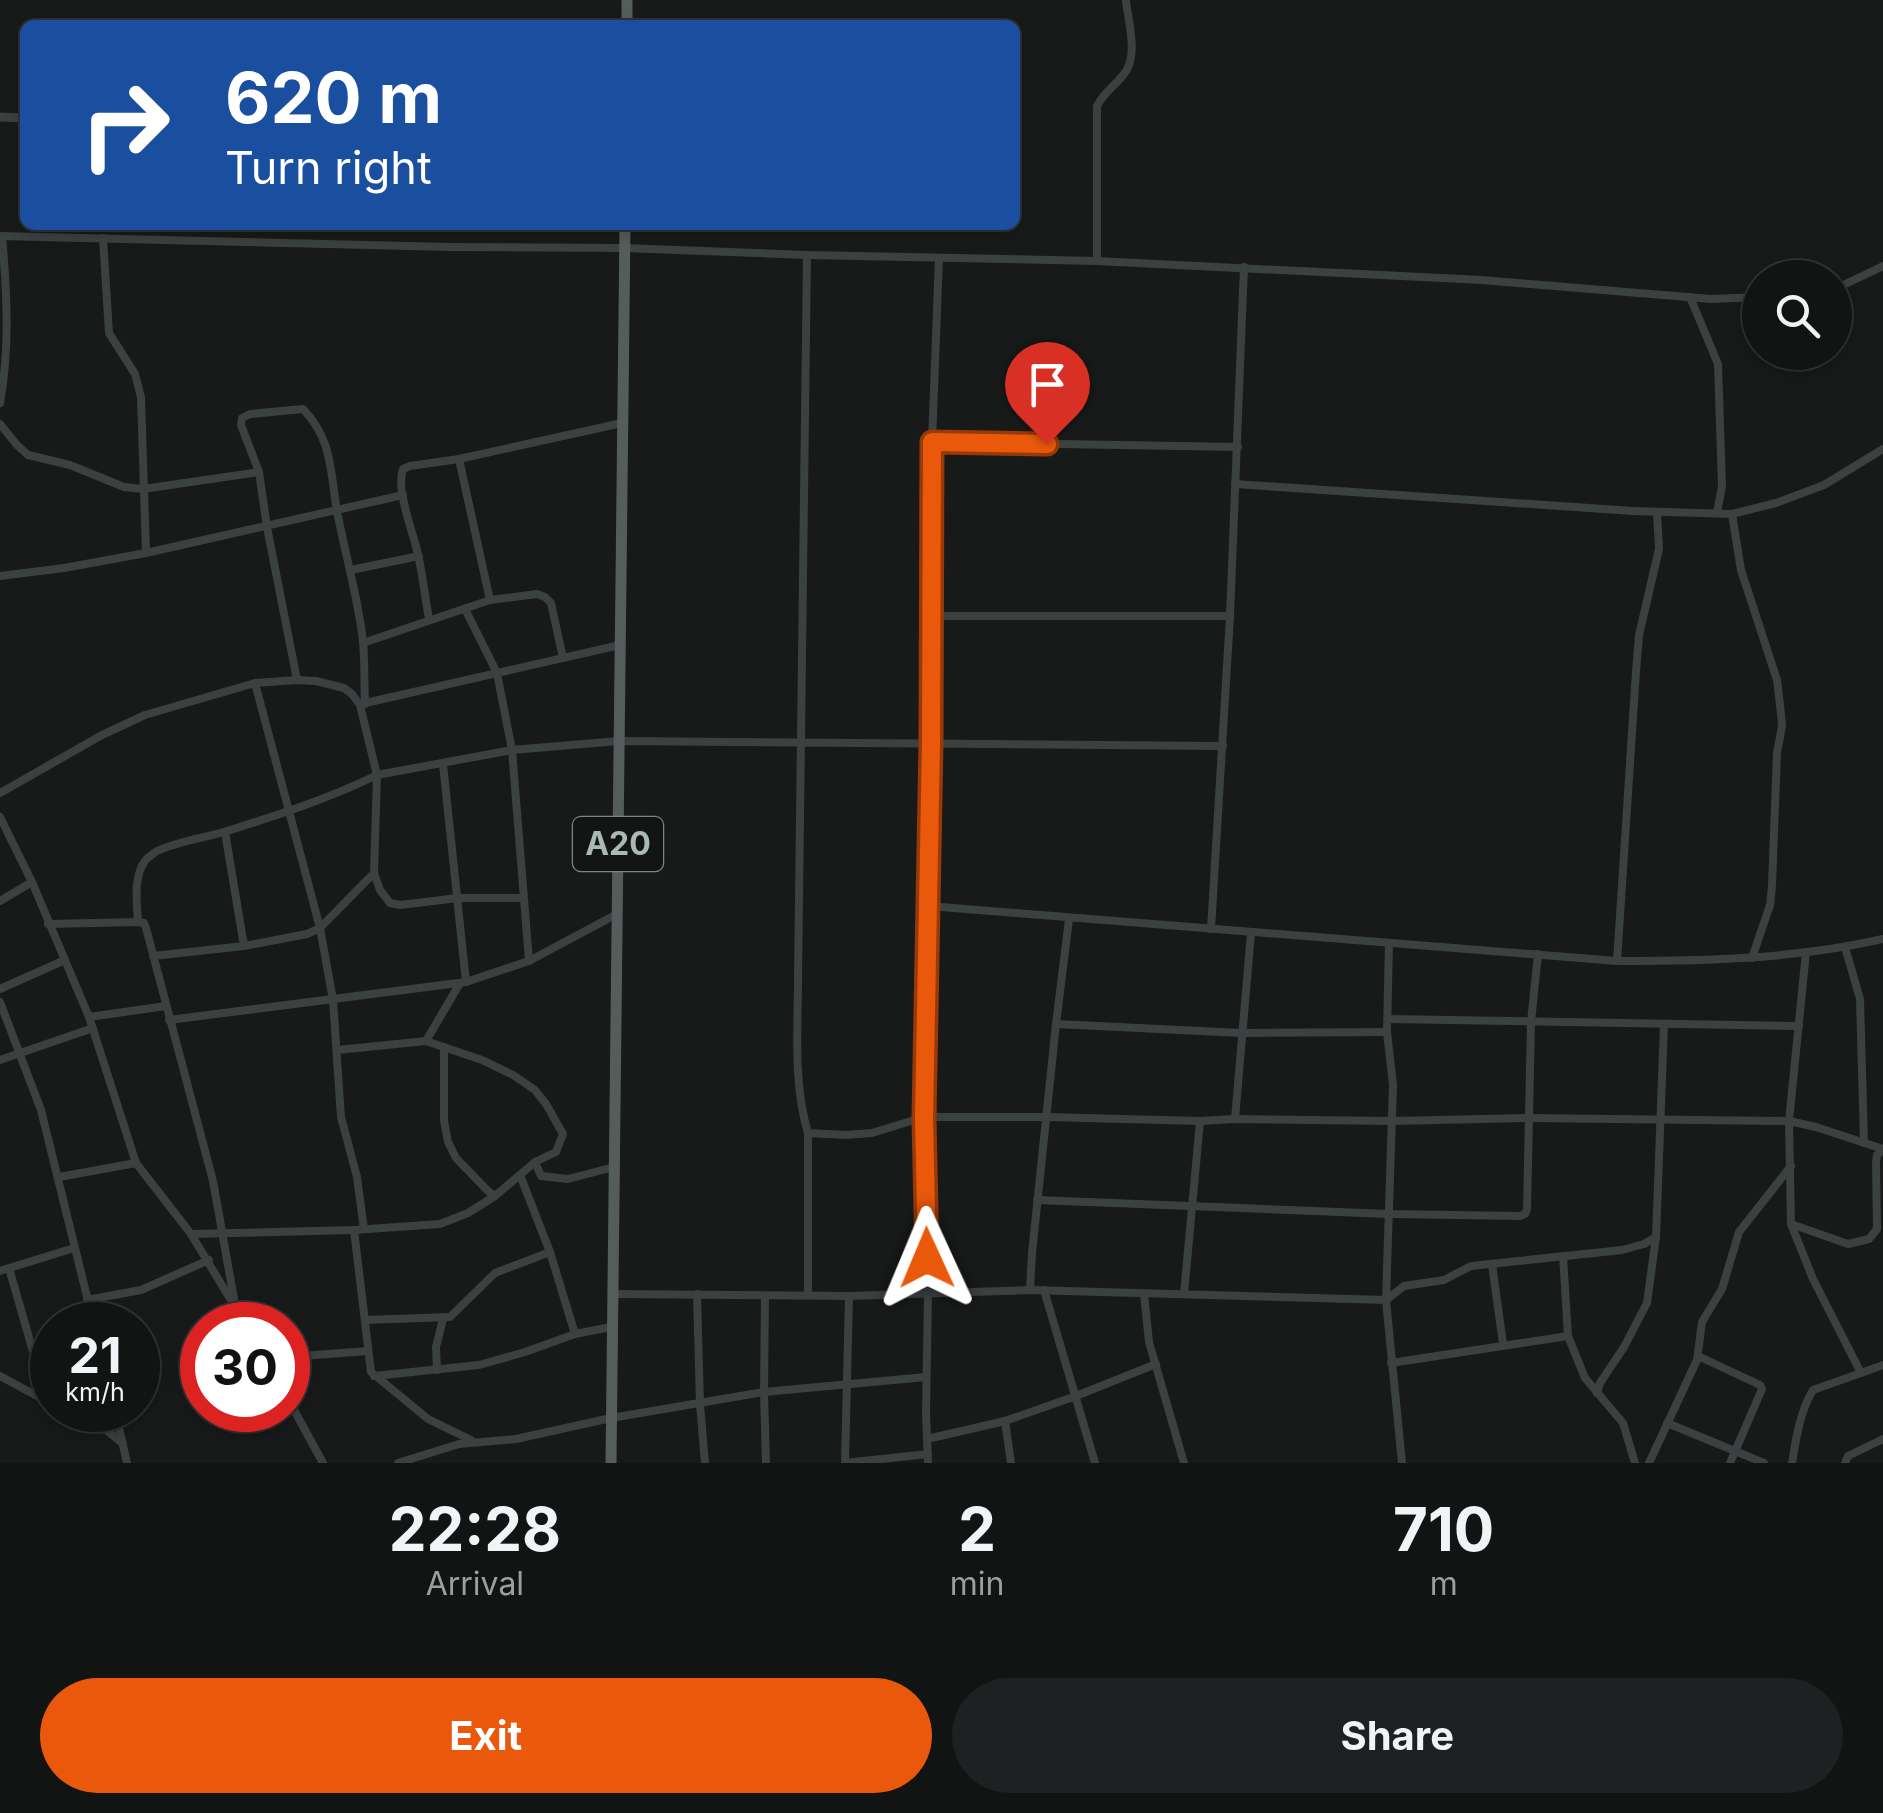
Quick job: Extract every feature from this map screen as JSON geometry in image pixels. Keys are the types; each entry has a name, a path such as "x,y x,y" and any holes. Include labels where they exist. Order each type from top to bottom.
{"main road":[{"name":"A20","path":"611,1463 625,230"}],"street":[{"path":"1097,261 1097,106 1102,95 1129,67 1132,54 1126,0"},
{"path":"0,403 8,304 1,236 1097,261 1742,297"},
{"path":"103,238 109,333 136,374 141,397 146,553"},
{"path":"807,255 798,1082 808,1133 808,1295"},
{"path":"849,1296 845,1463 928,1459 924,1118 932,442 938,258"},
{"path":"1852,281 1883,266"},
{"path":"1211,929 1230,616 1244,267"},
{"path":"1690,297 1718,364 1722,486 1717,513"},
{"path":"297,680 258,472 240,425 242,418 250,414 303,409 326,442 363,643 362,704 376,775 374,873 380,890 390,902 400,905 458,898 523,898"},
{"path":"428,619 419,556 400,477 406,467 622,422"},
{"path":"0,424 28,455 70,465 124,487 144,489 258,472"},
{"path":"932,442 1238,447"},
{"path":"1235,484 1732,514 1776,503 1824,484 1883,449"},
{"path":"459,459 490,600"},
{"path":"0,576 146,553 403,495"},
{"path":"1618,961 1637,653 1659,548 1657,512"},
{"path":"1732,514 1741,570 1776,680 1782,726 1777,752 1770,905 1752,958"},
{"path":"351,570 419,556"},
{"path":"363,643 490,600 536,594 551,603 564,658"},
{"path":"466,608 497,674 512,750 529,960"},
{"path":"931,616 1230,616"},
{"path":"362,704 620,645"},
{"path":"0,793 145,715 255,682 316,681 344,688 362,704"},
{"path":"255,682 320,928 333,1000 342,1117 357,1177 371,1372 428,1419 474,1442"},
{"path":"138,922 137,883 144,862 155,852 289,810 376,775 512,750 619,741 1223,746"},
{"path":"426,1041 463,983 443,764"},
{"path":"0,817 94,1028 136,1164 192,1234 233,1302"},
{"path":"225,832 244,946"},
{"path":"153,956 307,934 320,928 374,873"},
{"path":"0,902 32,882"},
{"path":"928,906 1618,961 1752,958 1845,948 1883,938"},
{"path":"169,1020 463,983 529,960 617,914"},
{"path":"1030,1290 1069,918"},
{"path":"48,924 144,923 213,1180 235,1302"},
{"path":"1235,1119 1251,933"},
{"path":"1389,943 1387,1032 1394,1085 1386,1300 1402,1463"},
{"path":"1845,948 1860,999 1864,1143"},
{"path":"1806,952 1789,1122 1792,1224 1813,1279 1861,1373"},
{"path":"1037,1200 1389,1214 1525,1214 1538,954"},
{"path":"0,989 66,960"},
{"path":"0,1002 41,1110 87,1300 141,1290 209,1260"},
{"path":"89,1016 166,1006"},
{"path":"1388,1020 1799,1026"},
{"path":"1056,1024 1242,1033 1387,1032"},
{"path":"1597,1393 1645,1309 1656,1237 1664,1024"},
{"path":"0,1060 94,1028"},
{"path":"192,1234 446,1223 496,1196 535,1162 556,1152 562,1138 560,1128 546,1104 513,1075 482,1060 426,1041 338,1050"},
{"path":"444,1047 444,1120 448,1142 456,1158 496,1196"},
{"path":"808,1133 872,1133 924,1118 1530,1118 1789,1122 1883,1149 1876,1162 1877,1229 1870,1239 1848,1244 1792,1224"},
{"path":"1184,1294 1200,1121"},
{"path":"535,1162 541,1176 559,1180 614,1167"},
{"path":"59,1177 136,1164"},
{"path":"1649,1463 1698,1356 1702,1322 1720,1294 1740,1232 1791,1166"},
{"path":"520,1175 550,1252 575,1334"},
{"path":"612,1294 849,1296 1044,1290 1386,1300 1404,1286 1444,1280 1465,1268 1622,1250 1656,1237"},
{"path":"30,1344 4,1269 74,1248"},
{"path":"365,1320 450,1317 495,1273 550,1252"},
{"path":"1563,1256 1568,1336 1585,1378 1623,1424 1634,1463"},
{"path":"1492,1264 1503,1344"},
{"path":"1044,1290 1096,1463"},
{"path":"697,1294 704,1463"},
{"path":"1144,1294 1149,1342 1184,1463"},
{"path":"765,1296 766,1463"},
{"path":"438,1370 436,1347 443,1318"},
{"path":"374,1376 479,1364 575,1334 612,1327"},
{"path":"1390,1363 1568,1336"},
{"path":"310,1355 368,1351"},
{"path":"1698,1356 1762,1387 1730,1463"},
{"path":"927,1439 1005,1421 1156,1364"},
{"path":"1792,1463 1813,1390 1883,1365"},
{"path":"0,1376 30,1392"},
{"path":"398,1463 459,1444 516,1439 764,1392 926,1376"},
{"path":"1005,1421 1012,1463"},
{"path":"1666,1423 1764,1463"},
{"path":"108,1432 122,1444"},
{"path":"119,1432 127,1463"},
{"path":"306,1432 323,1463"},
{"path":"1845,1463 1848,1456 1883,1439"}],"route":[{"path":"927,1258 924,1118 932,442 1047,444"}]}
